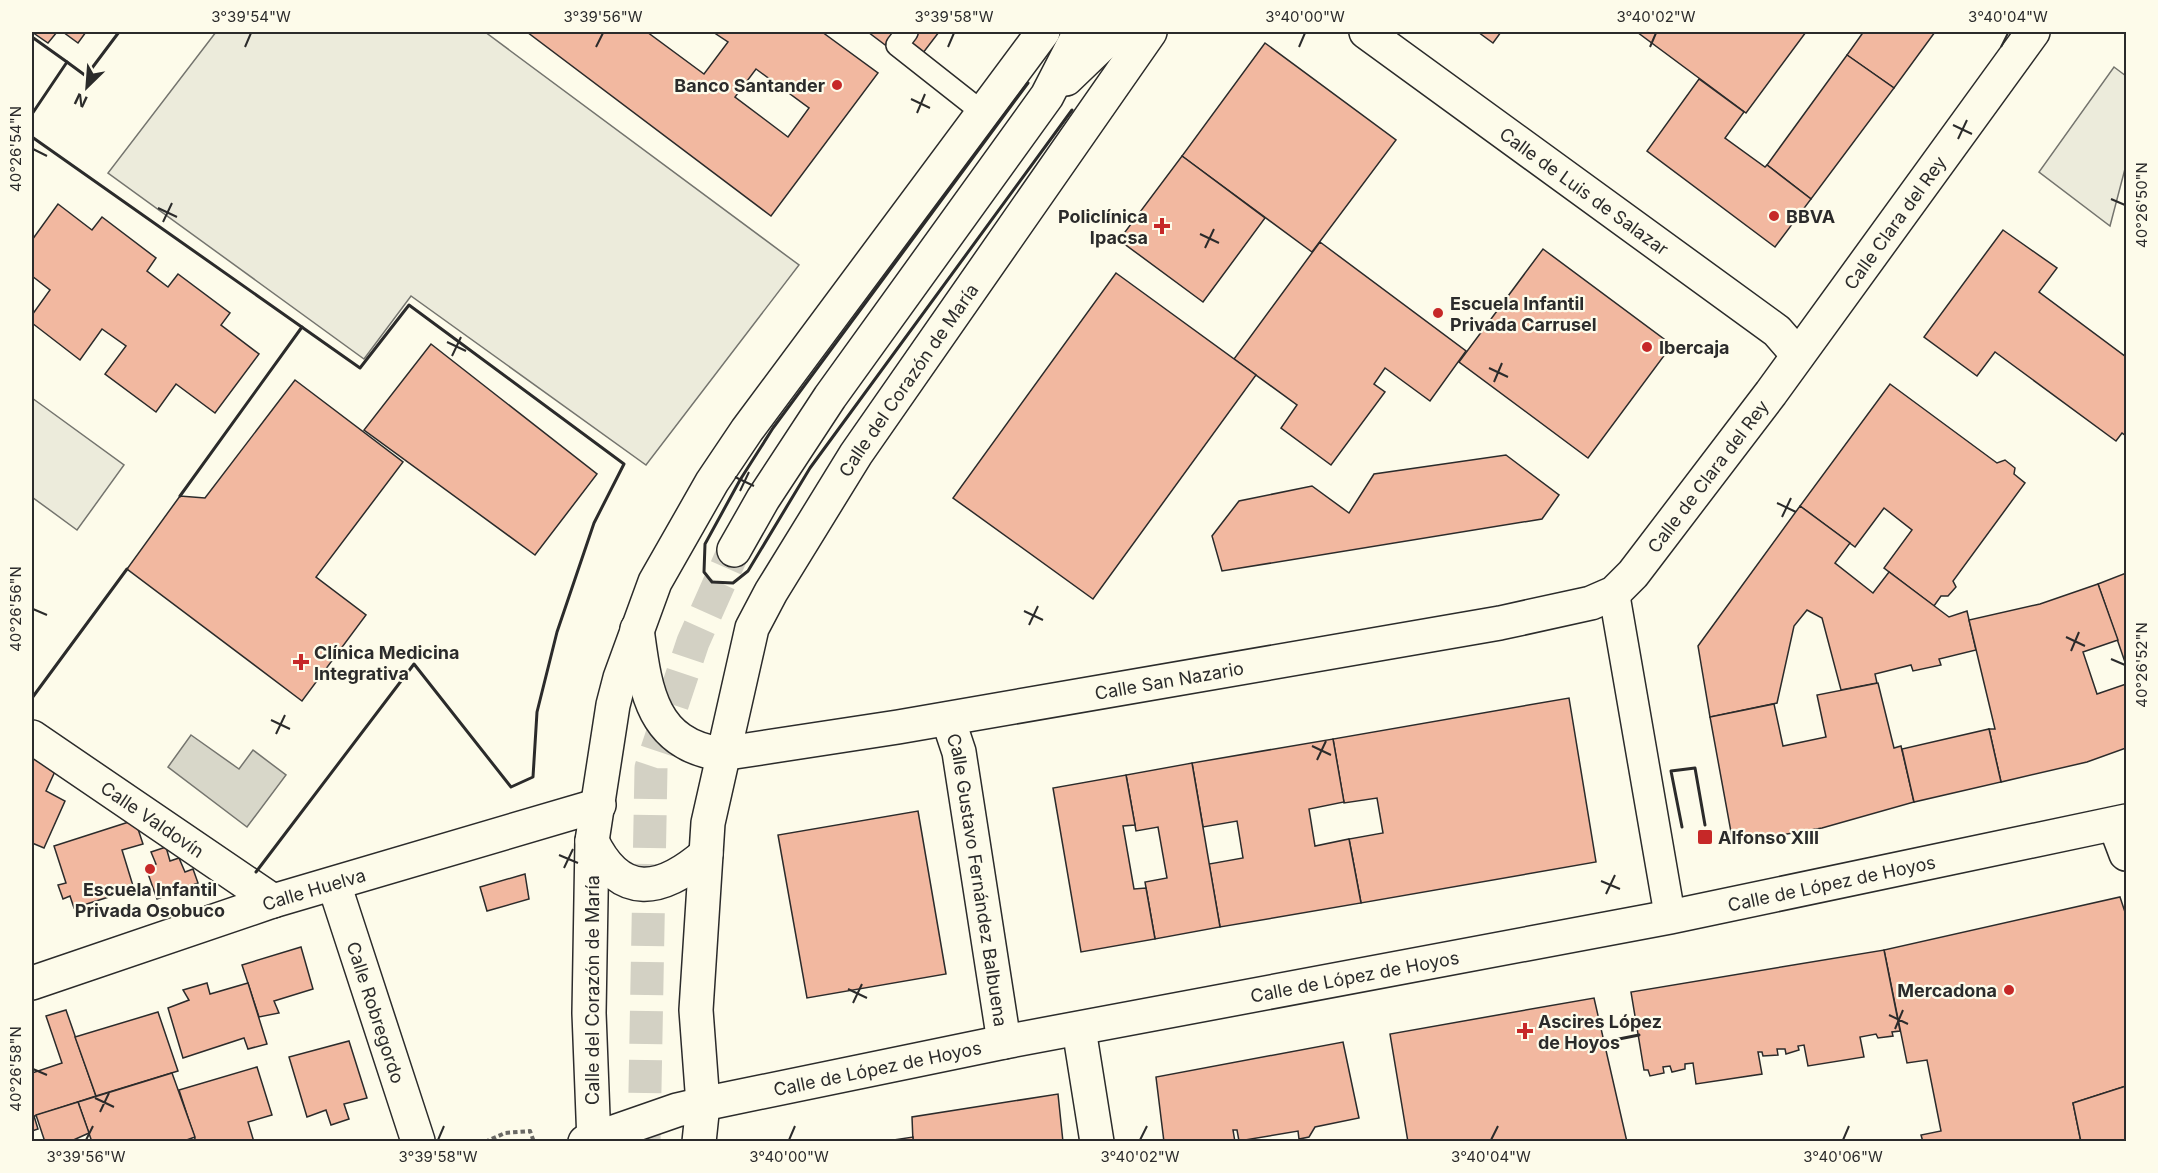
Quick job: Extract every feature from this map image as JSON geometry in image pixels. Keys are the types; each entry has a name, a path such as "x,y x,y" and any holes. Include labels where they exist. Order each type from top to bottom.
{"street":[{"name":"Calle del Corazón de María","path":"591,1140 589,1013 592,841 613,705 637,628 655,582 712,482 747,430 1043,32"},
{"path":"734,550 763,499 824,406 1047,96 1080,32"},
{"path":"1047,96 1115,32"},
{"name":"Calle del Corazón de María","path":"699,1142 703,1104 696,1010 708,823 721,754 752,627 771,591 856,454 1150,32"},
{"name":"Calle de Luis de Salazar","path":"1366,32 1777,331 1798,355"},
{"name":"Calle Clara del Rey","path":"1798,355 2033,32"},
{"name":"Calle de Clara del Rey","path":"1614,593 1633,574 1798,355"},
{"path":"1614,593 1670,917"},
{"name":"Calle San Nazario","path":"721,754 948,719 1500,623 1591,603 1614,593"},
{"name":"Calle del Corazón de María","path":"637,628 644,675 659,718 674,735 693,747 721,754"},
{"name":"Calle Gustavo Fernández Balbuena","path":"948,719 959,752 1004,1042"},
{"name":"Calle Valdovín","path":"32,737 273,901"},
{"name":"Calle Huelva","path":"32,983 273,901 599,805"},
{"name":"Calle de López de Hoyos","path":"591,1140 703,1104 1004,1042 2123,833"},
{"name":"Calle del Corazón de María","path":"592,841 607,867 621,878 638,884 658,884 672,880 706,854"},
{"name":"Calle Robregordo","path":"334,884 418,1141"},
{"path":"1079,1029 1097,1142"}],"lane":[{"path":"907,32 897,45 982,112"}],"path":[{"path":"485,1142 505,1133 530,1131 534,1142"}],"shaded area":[{"path":"216,32 485,32 799,265 646,465 411,296 364,359 108,173"},
{"path":"2114,67 2126,76 2126,165 2110,226 2039,172"},
{"path":"32,398 124,465 77,530 32,497"},
{"path":"191,735 239,769 253,750 286,775 247,827 168,767"}],"building":[{"path":"32,32 57,32 48,43"},
{"path":"63,32 86,32 78,43"},
{"path":"527,32 647,32 704,74 728,42 713,32 822,32 878,73 771,216","holes":["756,69 809,108 788,137 735,97"]},
{"path":"868,32 939,32 913,66"},
{"path":"1478,32 1501,32 1493,43"},
{"path":"1637,32 1806,32 1746,113"},
{"path":"1858,32 1935,32 1894,88 1847,55 1862,34"},
{"path":"1265,43 1396,140 1312,252 1182,156"},
{"path":"1847,55 1894,88 1811,199 1767,165"},
{"path":"1699,79 1744,112 1725,138 1765,167 1767,165 1811,199 1775,247 1647,151"},
{"path":"1182,156 1265,218 1203,302 1119,240"},
{"path":"58,204 92,230 102,217 156,258 147,271 168,287 178,274 230,313 221,325 259,354 215,413 176,384 156,412 105,374 126,346 102,329 80,360 32,323 32,315 50,290 32,276 32,240"},
{"path":"2003,230 2057,268 2039,292 2126,357 2126,436 2122,433 2116,441 1995,352 1977,376 1924,337"},
{"path":"1320,242 1466,351 1430,401 1385,368 1374,384 1385,392 1331,465 1281,428 1297,405 1234,359"},
{"path":"1543,249 1672,345 1588,458 1459,362"},
{"path":"1116,273 1256,375 1093,599 953,498"},
{"path":"431,344 597,474 535,555 364,430"},
{"path":"295,380 403,462 316,577 366,615 302,701 127,569 180,496 205,498"},
{"path":"1890,384 1997,463 2005,460 2015,468 2014,474 2025,483 1953,581 1956,587 1948,596 1941,596 1934,606 1884,568 1912,530 1884,508 1855,547 1800,506"},
{"path":"1506,455 1559,495 1542,519 1222,571 1212,536 1239,501 1312,486 1349,513 1374,474"},
{"path":"1800,506 1850,543 1835,563 1873,593 1889,572 1949,617 1967,611 1976,650 1939,659 1941,665 1913,671 1911,665 1875,674 1877,683 1841,690 1822,618 1807,610 1794,626 1777,703 1710,717 1698,646"},
{"path":"2126,573 2126,665 2098,584"},
{"path":"2098,584 2118,640 2083,652 2097,694 2126,684 2126,748 2087,762 2001,782 1989,729 1995,729 1969,620 2040,604"},
{"path":"1878,683 1894,748 1901,746 1914,802 1822,828 1733,843 1710,717 1774,704 1783,746 1826,737 1817,695"},
{"path":"1569,698 1596,862 1361,903 1349,839 1383,833 1377,798 1344,803 1333,739"},
{"path":"1989,729 2001,782 1914,802 1902,749"},
{"path":"1333,739 1344,802 1309,809 1315,846 1349,839 1361,903 1220,927 1209,864 1243,858 1237,821 1203,827 1192,763"},
{"path":"32,750 57,767 46,791 65,801 44,848 32,843"},
{"path":"1192,763 1220,927 1155,939 1145,882 1167,878 1158,827 1136,831 1126,775"},
{"path":"1126,775 1135,825 1123,826 1134,889 1146,888 1155,939 1081,952 1053,788"},
{"path":"918,811 946,974 807,998 778,835"},
{"path":"135,820 143,844 122,850 134,889 74,908 70,896 63,899 58,885 66,883 54,846"},
{"path":"166,847 170,861 179,858 185,872 193,869 198,883 157,899 146,868 156,864 151,852"},
{"path":"525,874 529,899 487,911 480,887"},
{"name":"Mercadona","path":"2120,897 2126,915 2126,1086 2073,1103 2081,1142 1923,1142 1921,1135 1941,1131 1927,1060 1907,1063 1884,950"},
{"path":"301,947 313,989 274,1001 279,1013 259,1017 242,965"},
{"path":"1884,950 1900,1031 1892,1032 1893,1036 1878,1038 1876,1034 1860,1037 1864,1057 1808,1066 1804,1045 1798,1046 1799,1050 1786,1054 1785,1049 1777,1049 1778,1055 1763,1056 1762,1052 1758,1052 1762,1074 1696,1084 1693,1063 1685,1064 1685,1069 1672,1072 1670,1066 1663,1067 1664,1073 1650,1076 1648,1070 1644,1070 1631,992"},
{"path":"207,983 210,994 248,983 267,1044 248,1049 244,1038 183,1058 168,1008 189,1000 183,990"},
{"path":"1594,998 1627,1142 1408,1142 1390,1034"},
{"path":"66,1010 96,1096 32,1117 32,1073 62,1063 46,1016"},
{"path":"158,1012 178,1071 96,1096 75,1037"},
{"path":"349,1041 367,1098 344,1104 349,1119 331,1125 326,1110 307,1117 289,1057"},
{"path":"1343,1042 1359,1118 1315,1127 1309,1137 1299,1139 1298,1131 1239,1141 1237,1130 1233,1130 1235,1142 1164,1142 1156,1077"},
{"path":"257,1067 272,1115 248,1122 254,1142 196,1142 179,1090"},
{"path":"172,1073 195,1137 181,1142 92,1142 78,1102"},
{"path":"2126,1086 2126,1142 2081,1142 2073,1103"},
{"path":"1058,1094 1063,1142 913,1142 912,1117"},
{"path":"78,1102 89,1133 69,1142 45,1142 36,1115"},
{"path":"34,1116 38,1129 32,1131 32,1117"},
{"path":"913,1137 913,1142 880,1142"}],"tunnel":[{"path":"644,1142 651,768 693,642 734,550"}],"wall":[{"path":"32,114 67,62 86,76 119,32"},
{"path":"32,37 67,62"},
{"path":"1028,83 773,428 740,480 705,544 704,572 712,582 733,583 748,571 810,468 1072,110"},
{"path":"32,137 360,368 409,305 624,464 594,523 557,632 537,712 533,777 511,787 414,664 256,872"},
{"path":"180,496 302,327"},
{"path":"32,698 127,569"},
{"path":"1682,827 1671,771 1695,768 1705,825"},
{"path":"1604,1042 1639,1035"}],"place":[{"name":"Banco Santander","path":"837,85"},
{"name":"BBVA","path":"1774,216"},
{"name":"Policlínica Ipacsa","path":"1162,226"},
{"name":"Escuela Infantil Privada Carrusel","path":"1438,313"},
{"name":"Ibercaja","path":"1647,347"},
{"name":"Clínica Medicina Integrativa","path":"301,662"},
{"name":"Alfonso XIII","path":"1705,837"},
{"name":"Escuela Infantil Privada Osobuco","path":"150,869"},
{"name":"Mercadona","path":"2009,990"},
{"name":"Ascires López de Hoyos","path":"1525,1031"}]}
